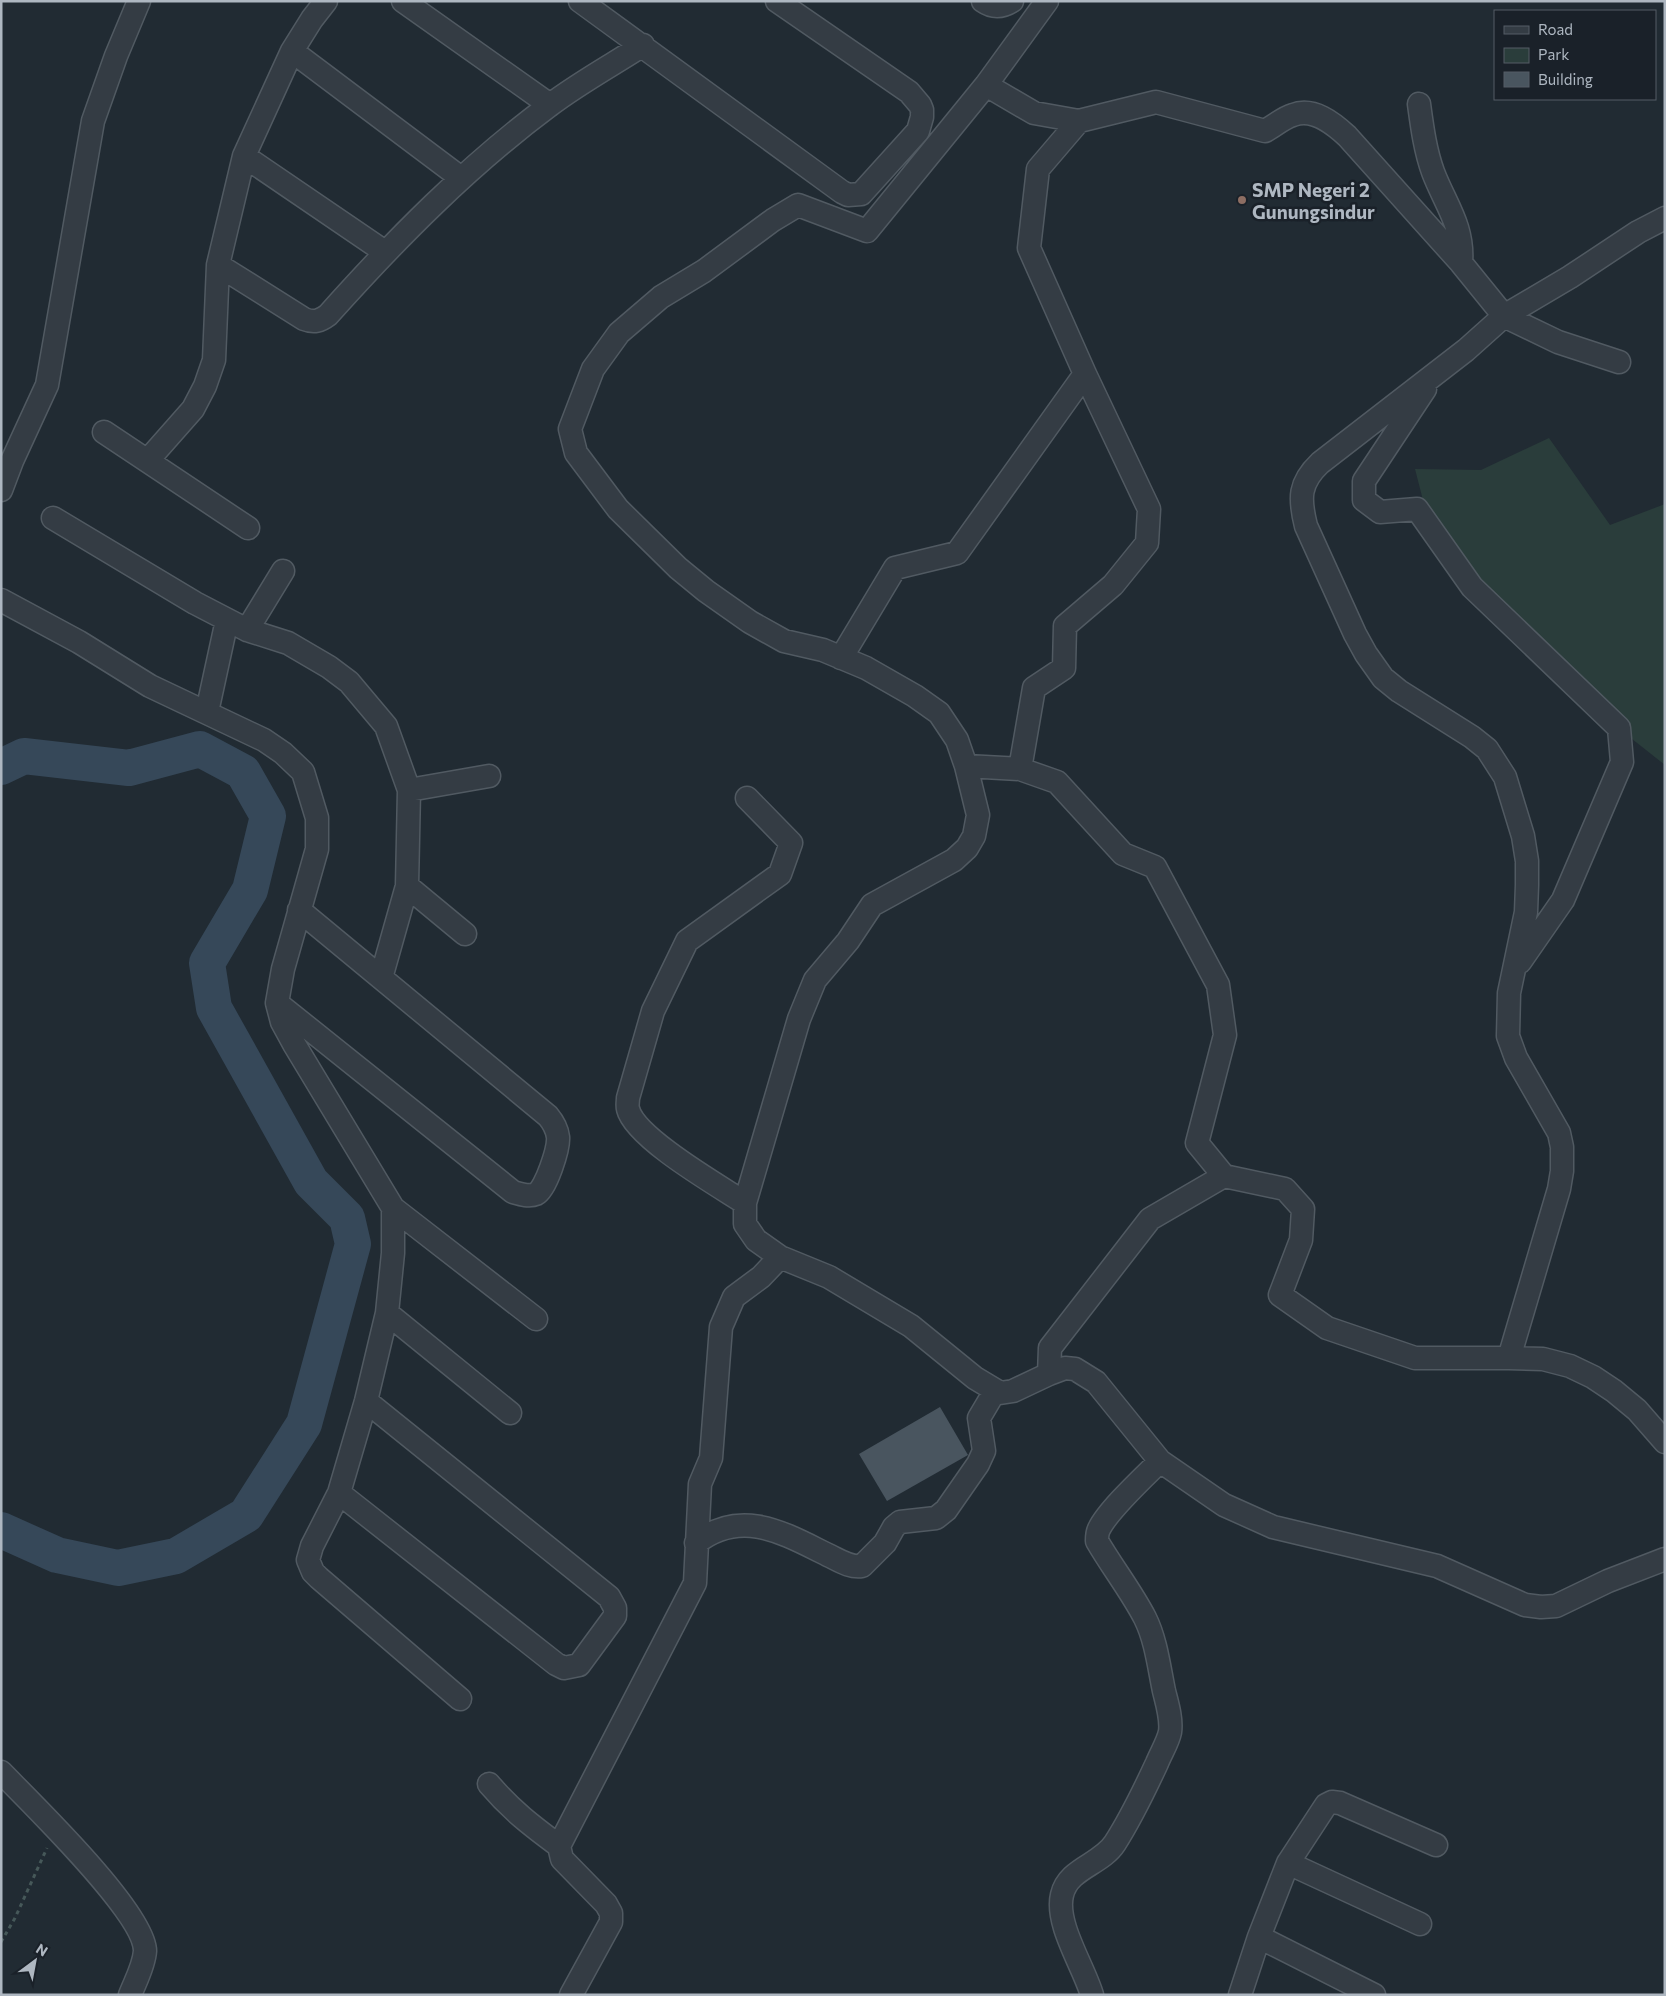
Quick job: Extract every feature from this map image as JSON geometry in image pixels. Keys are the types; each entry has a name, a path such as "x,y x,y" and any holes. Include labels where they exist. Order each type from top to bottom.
{"street":[{"path":"1,490 47,384 93,122 116,56 139,1"},
{"path":"148,460 192,409 205,386 214,360 218,266 244,156 292,51 326,1"},
{"path":"403,1 550,105"},
{"path":"580,1 643,45 842,192 848,195 861,194 918,131 922,117 920,105 909,92 777,1"},
{"path":"983,1 994,7 1000,7 1012,1"},
{"path":"1047,1 986,85 867,232 798,205 773,220 704,271 661,297 619,333 593,369 570,429 576,453 609,498 636,528 678,568 706,591 750,622 784,641 823,650 866,668 916,696 939,713 957,740 966,766 978,815 974,836 967,848 954,860 872,905 848,941 815,980 799,1019 745,1203 745,1224 756,1240 780,1257 829,1278 911,1326 975,1378 1000,1394 1013,1391 1065,1368 1075,1369 1096,1382 1160,1461 1224,1505 1273,1527 1437,1566 1525,1605 1541,1607 1556,1606 1608,1581 1665,1559"},
{"path":"218,266 304,319 316,322 328,314 385,252 461,178 550,105 643,45"},
{"path":"292,51 461,178"},
{"path":"986,85 1034,113 1079,121 1156,102 1265,131 1294,114 1323,117 1347,136 1461,262 1504,316 1558,342 1619,362"},
{"path":"1418,104 1432,170 1458,228 1462,247 1461,262"},
{"path":"1020,769 1034,688 1064,668 1065,626 1113,584 1147,543 1149,509 1085,374 1029,248 1038,169 1079,121"},
{"path":"244,156 385,252"},
{"path":"1510,1358 1559,1189 1562,1171 1562,1147 1559,1132 1516,1058 1508,1036 1509,994 1526,912 1527,861 1522,836 1505,777 1487,749 1472,737 1399,691 1383,678 1366,654 1306,526 1301,505 1302,490 1306,478 1314,469 1504,316 1570,277 1638,232 1665,218"},
{"path":"1435,373 1364,481 1364,500 1380,512 1418,509 1472,586 1619,728 1622,762 1563,900 1514,971"},
{"path":"840,658 895,568 957,553 1085,374"},
{"path":"104,432 248,528"},
{"path":"53,518 186,598 247,630 288,643 329,668 349,682 370,704 386,726 409,790 407,886 382,978"},
{"path":"247,630 283,570"},
{"path":"1,600 79,642 150,686 264,740 283,753 303,772 317,818 317,849 283,969 277,1003 282,1022 393,1208 536,1319"},
{"path":"207,712 227,620"},
{"path":"966,766 1020,769 1057,782 1123,854 1155,866 1218,985 1225,1035 1197,1143 1224,1176 1285,1189 1303,1209 1302,1240 1280,1296 1326,1328 1415,1358 1543,1359 1570,1366 1593,1377 1614,1391 1637,1410 1665,1442"},
{"path":"409,790 489,776"},
{"path":"745,1203 676,1157 645,1133 628,1110 628,1098 653,1011 687,941 780,874 791,843 747,798"},
{"path":"407,886 465,934"},
{"path":"277,1003 513,1192 525,1195 540,1191 552,1165 558,1140 554,1122 299,910"},
{"path":"1049,1374 1050,1348 1150,1219 1224,1176"},
{"path":"393,1208 393,1253 387,1313 366,1402 339,1493 312,1546 308,1560 313,1572 460,1699"},
{"path":"570,1995 611,1922 611,1913 606,1904 562,1860 559,1846 695,1583 700,1484 711,1458 721,1327 734,1297 761,1277 780,1257"},
{"path":"387,1313 510,1412"},
{"path":"696,1543 722,1528 750,1525 780,1532 848,1565 862,1566 885,1542 900,1522 936,1518 946,1510 981,1458 984,1444 979,1418 995,1391"},
{"path":"339,1493 548,1658 564,1668 580,1665 615,1616 616,1608 609,1597 366,1402"},
{"path":"1092,1995 1088,1980 1062,1916 1062,1896 1067,1883 1074,1875 1102,1857 1114,1846 1139,1802 1170,1732 1170,1717 1159,1666 1145,1618 1097,1541 1097,1533 1099,1527 1119,1504 1160,1461"},
{"path":"1,1772 89,1865 128,1912 141,1935 145,1951 130,1995"},
{"path":"489,1784 506,1804 526,1822 559,1846"},
{"path":"1240,1995 1259,1937 1288,1862 1322,1809 1332,1802 1340,1803 1436,1845"},
{"path":"1288,1862 1420,1924"},
{"path":"1259,1937 1374,1995"}],"path":[{"path":"1,1942 15,1918 56,1829"}],"green space":[{"path":"1549,438 1610,525 1665,504 1665,765 1627,735 1457,569 1424,504 1415,469 1481,470"}],"building":[{"path":"940,1407 968,1455 887,1501 859,1454"}],"waterway":[{"path":"1,767 24,756 129,768 200,749 243,772 268,816 250,890 207,963 214,1008 311,1182 347,1218 353,1244 304,1424 246,1515 176,1556 118,1568 57,1555 1,1530"}],"place":[{"name":"SMP Negeri 2 Gunungsindur","path":"1242,200"}]}
